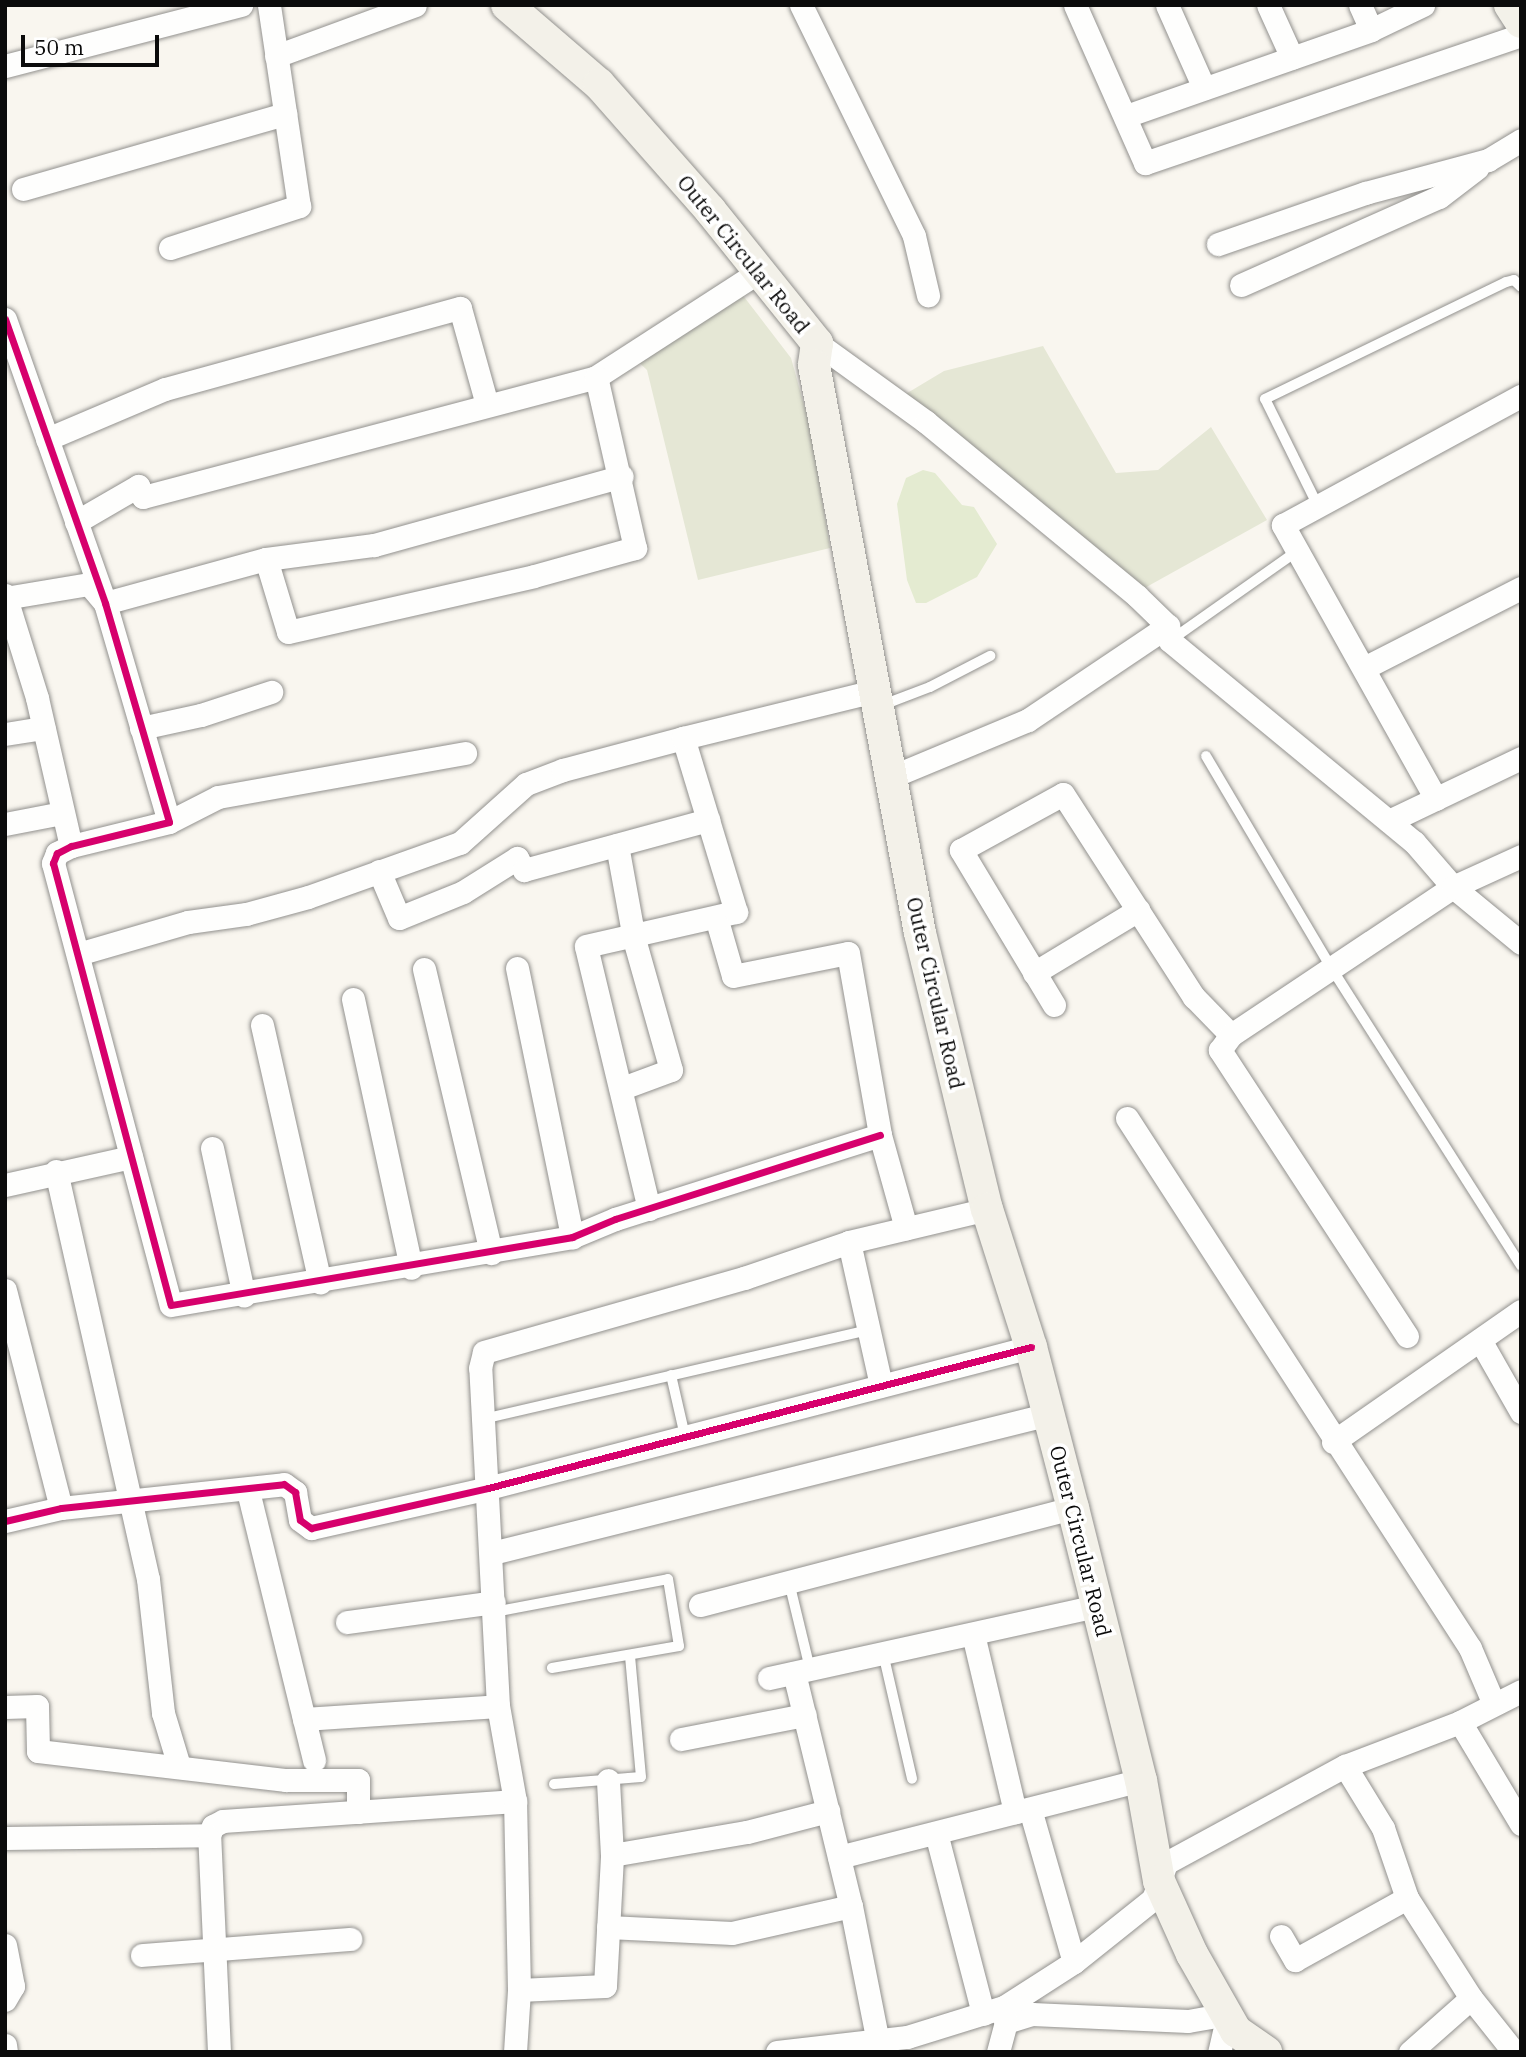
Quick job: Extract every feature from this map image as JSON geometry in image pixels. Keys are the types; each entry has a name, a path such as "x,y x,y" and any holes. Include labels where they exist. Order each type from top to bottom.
{"main road":[{"name":"Outer Circular Road","path":"507,5 598,84 760,271 817,343 814,365 920,933 987,1209 1031,1346 1073,1508 1141,1780 1159,1881 1192,1954 1236,2031 1266,2052"},
{"path":"1510,5 1521,22"}],"street":[{"path":"5,66 241,5"},
{"path":"170,248 299,206 269,5"},
{"path":"276,57 415,5"},
{"path":"801,5 915,236 928,295"},
{"path":"1074,5 1126,116 1142,160 1150,163 1521,35"},
{"path":"1167,5 1204,88"},
{"path":"1268,5 1292,58"},
{"path":"1360,5 1371,30"},
{"path":"1126,116 1371,30 1423,5"},
{"path":"23,188 285,114"},
{"path":"1241,285 1439,197 1488,160 1521,141"},
{"path":"1218,244 1366,193 1488,160"},
{"path":"76,522 138,486 143,497 596,377 760,271"},
{"path":"47,439 165,389 460,309 487,405"},
{"path":"6,312 105,603 169,822"},
{"path":"817,343 926,422 1389,821 1453,887 1521,943"},
{"path":"266,559 289,632 534,576 635,548 622,476 596,377"},
{"path":"1436,799 1283,525 1317,504 1521,396"},
{"path":"105,603 266,559 374,545 622,476"},
{"path":"71,846 44,728 6,597 89,584 105,603"},
{"path":"1364,668 1521,587"},
{"path":"891,777 1028,720 1169,634"},
{"path":"141,728 201,715 271,692"},
{"path":"78,954 188,922 283,904 460,843 526,784 563,770 683,738 876,699"},
{"path":"5,734 44,728"},
{"path":"649,1209 586,946 736,912 683,738"},
{"path":"465,753 218,797 169,822 71,846 57,853 53,863 171,1305 244,1296 411,1268 572,1237 649,1209 880,1135"},
{"path":"1389,821 1521,758"},
{"path":"1054,1005 961,850 1063,794 1194,997 1231,1035"},
{"path":"5,824 62,813"},
{"path":"379,871 399,918 463,892 517,858 524,870 708,820"},
{"path":"617,845 633,935 671,1070 621,1089"},
{"path":"1407,1336 1220,1050 1231,1035 1453,887 1521,856"},
{"path":"1034,972 1138,910"},
{"path":"716,917 733,976 848,953 880,1135 906,1228"},
{"path":"517,968 572,1237"},
{"path":"424,969 491,1253"},
{"path":"353,999 411,1268"},
{"path":"262,1025 320,1283"},
{"path":"1127,1118 1333,1441 1373,1495 1471,1648 1493,1702"},
{"path":"212,1148 244,1296"},
{"path":"5,1185 56,1171 131,1157"},
{"path":"56,1171 92,1313 129,1502 148,1579 163,1713 179,1766"},
{"path":"515,2052 519,1990 515,1801 498,1706 492,1553 480,1368 484,1352 500,1344 744,1278 849,1242 987,1209"},
{"path":"849,1242 881,1385"},
{"path":"5,1290 61,1508"},
{"path":"1333,1441 1521,1311"},
{"path":"1479,1340 1521,1412"},
{"path":"5,1521 61,1508 289,1486 295,1492 300,1520 311,1528 488,1488 1031,1346"},
{"path":"492,1553 1049,1414"},
{"path":"248,1491 314,1760"},
{"path":"700,1605 1073,1508"},
{"path":"769,1678 1097,1606"},
{"path":"347,1622 494,1607"},
{"path":"973,1633 1023,1811 1074,1962"},
{"path":"802,1671 805,1715 852,1906 877,2047"},
{"path":"996,2015 1074,1962 1153,1899 1166,1863 1345,1766 1460,1722 1493,1702 1521,1691"},
{"path":"5,1707 37,1706 38,1751 286,1780 358,1780 358,1812"},
{"path":"304,1719 498,1706"},
{"path":"681,1739 805,1715"},
{"path":"1460,1722 1521,1824"},
{"path":"1345,1766 1383,1828 1407,1898 1471,1998 1514,2052"},
{"path":"519,1990 605,1986 612,1855 608,1780"},
{"path":"839,1857 1141,1780"},
{"path":"219,2052 209,1835 213,1826 223,1821 515,1801"},
{"path":"612,1855 747,1832 828,1811"},
{"path":"936,1833 996,2015 998,2052"},
{"path":"5,1839 209,1835"},
{"path":"1281,1936 1295,1960 1407,1898"},
{"path":"608,1927 732,1933 852,1906"},
{"path":"142,1955 350,1939"},
{"path":"5,1945 13,1986 5,2000"},
{"path":"1410,2052 1471,1998"},
{"path":"777,2052 877,2047 996,2015 1032,2014 1188,2021 1228,2014 1219,2052"},
{"path":"5,2045 6,2052"}],"lane":[{"path":"1317,504 1265,399 1506,282 1514,280 1521,287"},
{"path":"1169,634 1297,551"},
{"path":"876,699 930,687 990,656"},
{"path":"1206,756 1332,969 1521,1266"},
{"path":"483,1419 868,1330"},
{"path":"671,1375 685,1436"},
{"path":"494,1607 668,1579 679,1646 552,1668"},
{"path":"789,1582 802,1671"},
{"path":"883,1653 912,1779"},
{"path":"554,1784 642,1777 630,1654"}],"green space":[{"path":"738,289 791,358 811,430 830,548 698,580 647,370 631,355"},
{"path":"1043,346 1116,473 1158,470 1211,427 1267,520 1141,590 904,395 944,371"},
{"path":"923,470 935,473 962,505 974,507 997,544 977,577 926,603 916,603 907,580 897,504 906,478"}],"cycle path":[{"path":"5,319 105,603 169,822 71,846 57,853 53,863 171,1305 572,1237 615,1219 880,1135"},
{"path":"5,1521 61,1508 284,1484 295,1492 300,1520 311,1528 488,1488 1031,1347"}]}
